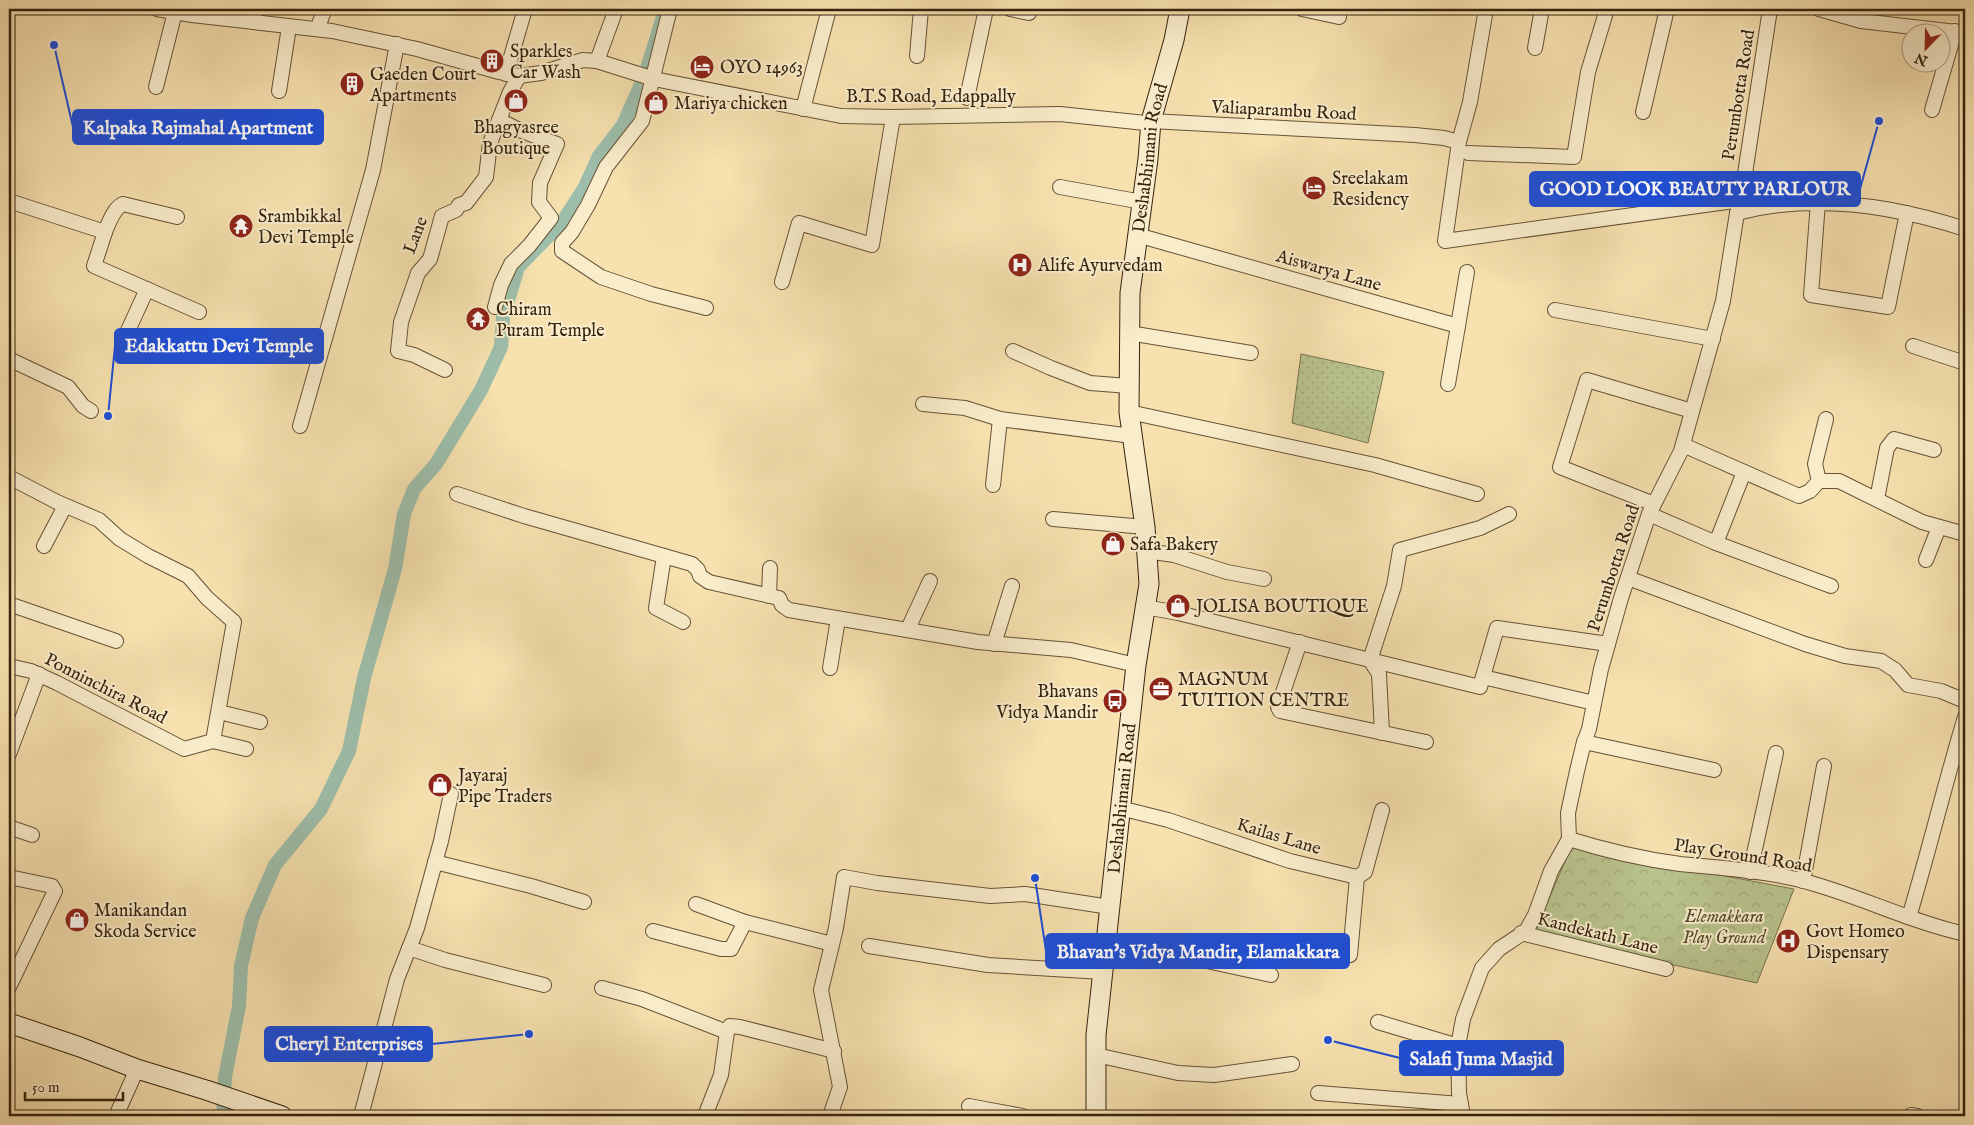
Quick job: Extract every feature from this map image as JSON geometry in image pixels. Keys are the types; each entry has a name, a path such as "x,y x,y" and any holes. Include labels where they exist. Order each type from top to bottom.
{"street":[{"name":"B.T.S Road, Edappally","path":"157,9 175,12 255,15 289,27 317,29 397,44 512,75 541,73 583,60 597,61 654,78 841,116 893,118 1060,114 1145,123 1151,121"},
{"path":"317,29 325,9"},
{"name":"Lane","path":"445,370 414,355 398,351 401,322 418,273 430,259 435,244 438,224 442,216 456,210 459,205 466,203 486,177 490,143 510,92 525,9"},
{"path":"597,61 616,9"},
{"path":"670,9 642,121 606,167 588,205 572,232 562,243 562,251 601,277 650,294 706,308"},
{"path":"803,109 829,9"},
{"path":"917,56 921,9"},
{"path":"967,98 986,9"},
{"path":"1010,9 1029,12"},
{"name":"Deshabhimani Road","path":"1096,1116 1096,1035 1102,972 1136,665 1149,584 1145,527 1129,412 1130,293 1151,121 1174,40 1180,9"},
{"path":"1302,9 1339,17"},
{"path":"1486,9 1463,148 1445,241 1739,206 1818,202 1849,203 1907,213 1965,229"},
{"path":"1535,48 1542,9"},
{"name":"Valiaparambu Road","path":"1151,121 1415,135 1444,138 1463,148 1574,157 1588,72 1607,9"},
{"path":"1643,112 1667,9"},
{"name":"Perumbotta Road","path":"1569,839 1568,813 1608,644 1651,509 1683,445 1723,300 1770,9"},
{"path":"1819,9 1861,21 1960,32 1932,110"},
{"path":"156,87 175,12"},
{"path":"279,92 289,27"},
{"path":"300,426 374,170 397,44"},
{"path":"782,282 799,223 872,245 893,118"},
{"path":"494,307 511,264 529,246 551,218 539,202 540,183 557,144 519,130 499,120"},
{"path":"1060,187 1142,202"},
{"path":"9,200 105,232"},
{"path":"1818,202 1811,295 1888,307 1907,213"},
{"path":"177,217 124,204 119,206 105,232 94,266 199,312"},
{"name":"Aiswarya Lane","path":"1137,235 1458,326"},
{"path":"1448,384 1467,272"},
{"path":"126,335 147,289"},
{"path":"1555,310 1713,339"},
{"path":"1130,333 1251,353"},
{"path":"1913,346 1965,361"},
{"path":"1013,350 1051,368 1090,383 1129,386"},
{"path":"9,362 68,387 83,406 91,411"},
{"path":"1692,410 1587,380 1560,466 1651,509 1716,543 1831,586"},
{"path":"923,404 965,408 1000,418 1132,436"},
{"path":"1129,412 1375,465 1477,494"},
{"path":"993,485 1000,418"},
{"path":"1820,481 1815,464 1826,420"},
{"path":"1877,499 1887,448 1894,440 1934,450"},
{"path":"1683,445 1799,496 1810,492 1820,481 1838,481 1922,522 1965,534"},
{"path":"1716,543 1744,472"},
{"path":"9,478 64,506 99,520 120,539 148,556 188,576 207,598 234,622 213,741 246,749"},
{"path":"457,494 524,516 692,564 698,570 700,576 709,582 779,598 782,605 789,610 994,644 1071,650 1136,665"},
{"path":"44,546 64,506"},
{"path":"1370,660 1394,586 1400,550 1480,528 1509,514"},
{"path":"1053,519 1145,527"},
{"path":"1926,560 1939,527"},
{"path":"1146,551 1174,555 1227,572 1264,579"},
{"path":"664,556 656,608 683,622"},
{"path":"769,596 770,568"},
{"path":"1628,578 1805,644 1845,656 1881,661 1895,670 1908,685 1941,692 1965,701"},
{"path":"908,629 930,581"},
{"path":"994,644 1012,586"},
{"path":"9,604 116,641"},
{"path":"1145,607 1300,642 1480,687 1497,628 1608,644"},
{"path":"830,668 838,618"},
{"path":"1300,642 1278,707 1280,711 1426,742"},
{"path":"1370,660 1379,674 1382,733"},
{"name":"Ponninchira Road","path":"9,666 39,674 184,749 213,741"},
{"path":"9,754 39,674"},
{"path":"1483,677 1594,703"},
{"path":"219,712 260,722"},
{"path":"1909,917 1965,717"},
{"path":"1584,742 1714,770"},
{"path":"1750,872 1776,753"},
{"path":"1803,881 1824,766"},
{"path":"361,1116 397,979 417,928 451,794"},
{"name":"Kailas Lane","path":"1120,808 1168,820 1290,861 1358,877"},
{"path":"1350,955 1358,877 1365,872 1382,810"},
{"path":"9,827 32,835"},
{"path":"1318,1093 1462,1110 1459,1093 1458,1046 1463,1019 1482,968 1499,949 1526,931 1551,871 1569,839"},
{"name":"Play Ground Road","path":"1569,839 1677,864 1750,872 1803,881 1869,902 1945,930 1965,934"},
{"path":"435,862 531,886 584,902"},
{"path":"9,877 52,886 54,891 9,987"},
{"path":"830,1116 840,1087 821,990 832,944 844,877 876,883 990,896 1025,894 1110,907"},
{"path":"696,904 745,922 832,944"},
{"path":"653,931 721,949 731,949 745,922"},
{"name":"Kandekath Lane","path":"1521,934 1666,969"},
{"path":"1106,939 1272,975"},
{"path":"869,946 988,965 1102,972"},
{"path":"409,948 445,960 544,985"},
{"path":"602,988 642,999 727,1032"},
{"path":"1378,1022 1458,1046"},
{"path":"9,1023 137,1069 282,1116"},
{"path":"705,1116 721,1075 727,1032 730,1026 740,1026 834,1051"},
{"path":"1096,1055 1178,1073 1214,1075 1292,1064"},
{"path":"116,1116 137,1069"},
{"path":"969,1106 1023,1116"}],"green space":[{"path":"1301,354 1384,372 1368,443 1292,423"},
{"name":"Elemakkara Play Ground","path":"1571,847 1794,889 1757,983 1535,932"}],"waterway":[{"path":"223,1116 225,1077 239,1006 241,966 252,918 275,865 321,809 349,751 364,678 395,569 404,514 414,489 436,464 481,390 501,347 503,317 518,267 563,221 585,187 599,156 623,125 645,75 663,17"}],"place":[{"name":"Kalpaka Rajmahal Apartment","path":"54,45"},
{"name":"Sparkles Car Wash","path":"492,61"},
{"name":"OYO 14963","path":"702,67"},
{"name":"Gaeden Court Apartments","path":"352,84"},
{"name":"Bhagyasree Boutique","path":"516,101"},
{"name":"Mariya chicken","path":"656,103"},
{"name":"GOOD LOOK BEAUTY PARLOUR","path":"1879,121"},
{"name":"Sreelakam Residency","path":"1314,188"},
{"name":"Srambikkal Devi Temple","path":"241,226"},
{"name":"Alife Ayurvedam","path":"1020,265"},
{"name":"Chiram Puram Temple","path":"478,319"},
{"name":"Edakkattu Devi Temple","path":"108,416"},
{"name":"Safa Bakery","path":"1113,544"},
{"name":"JOLISA BOUTIQUE","path":"1178,606"},
{"name":"MAGNUM TUITION CENTRE","path":"1161,689"},
{"name":"Bhavans Vidya Mandir","path":"1115,701"},
{"name":"Jayaraj Pipe Traders","path":"440,785"},
{"name":"Bhavan's Vidya Mandir, Elamakkara","path":"1035,878"},
{"name":"Manikandan Skoda Service","path":"77,920"},
{"name":"Govt Homeo Dispensary","path":"1788,941"},
{"name":"Cheryl Enterprises","path":"529,1034"},
{"name":"Salafi Juma Masjid","path":"1328,1040"}]}
